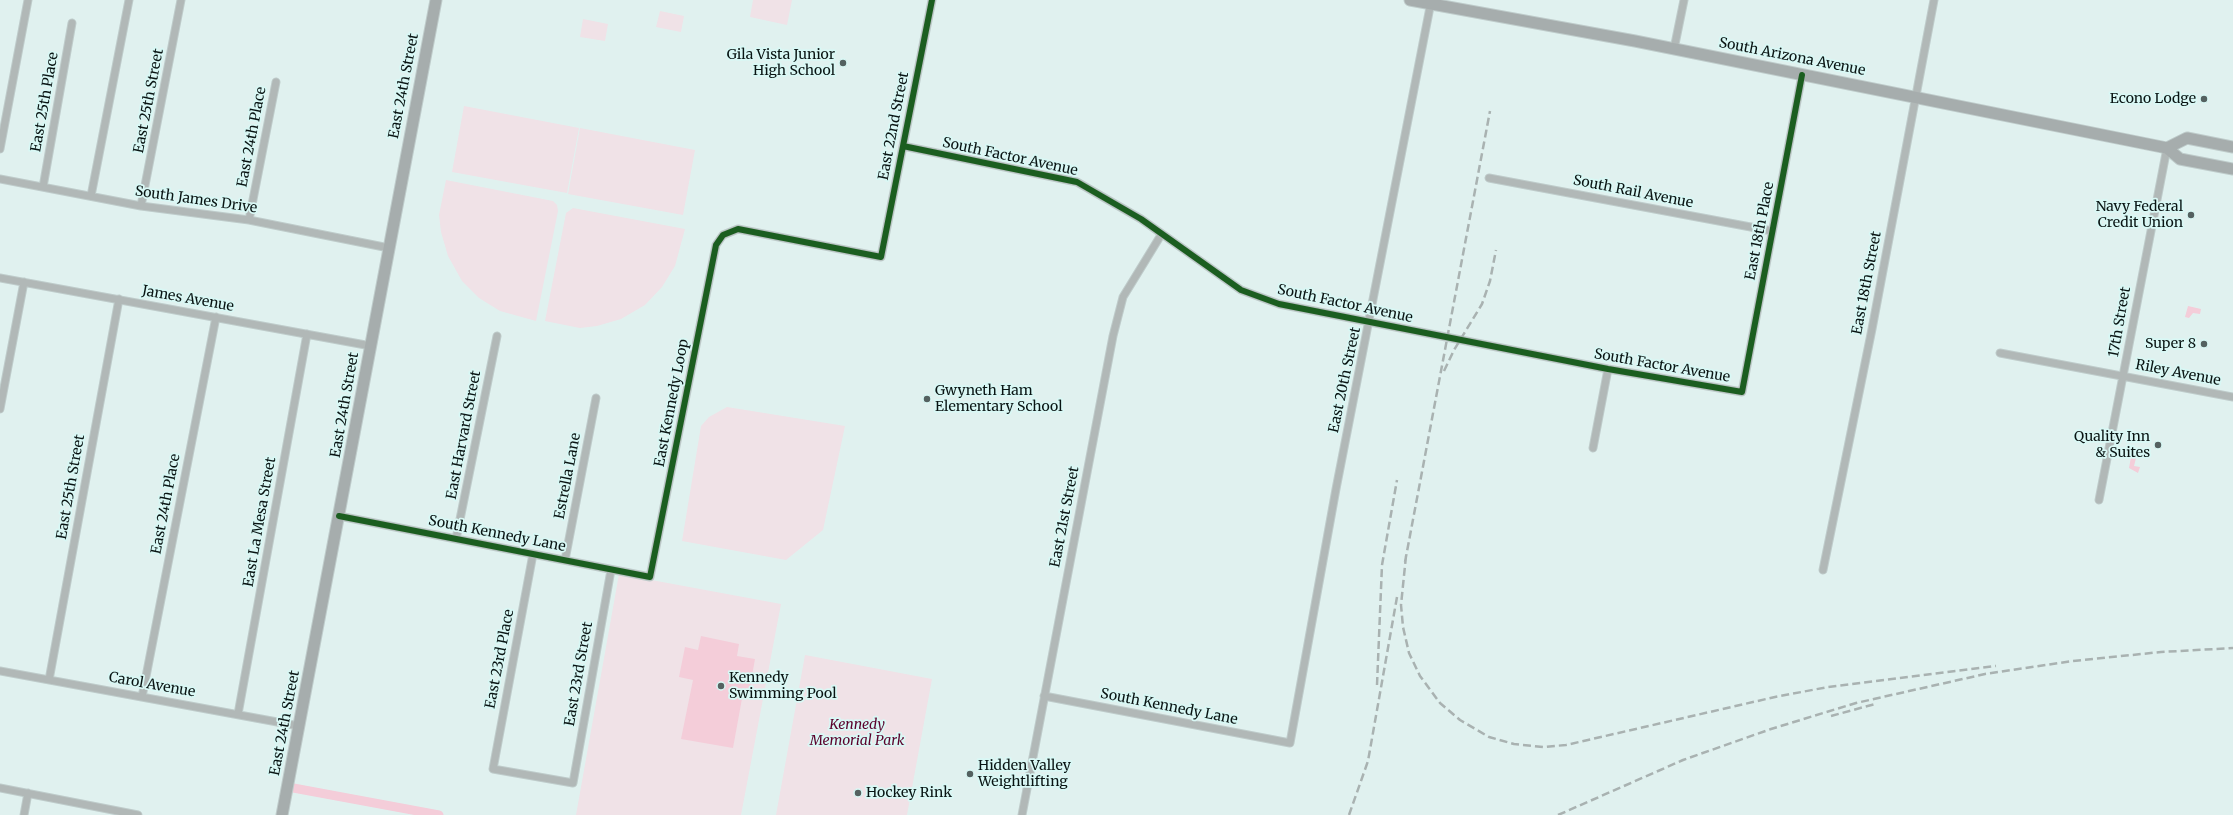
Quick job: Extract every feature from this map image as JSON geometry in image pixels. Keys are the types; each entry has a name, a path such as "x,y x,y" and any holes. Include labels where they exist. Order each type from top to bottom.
{"street":[{"path":"0,149 28,0"},
{"path":"91,196 129,0"},
{"name":"East 25th Street","path":"141,206 181,0"},
{"name":"East 24th Street","path":"282,815 436,0"},
{"name":"East 22nd Street","path":"723,235 738,230 881,257 932,0"},
{"name":"South Arizona Avenue","path":"1410,0 1431,2 1916,96 2167,148 2180,158 2233,169"},
{"path":"1674,49 1684,0"},
{"name":"East 18th Street","path":"1823,570 1872,328 1934,0"},
{"name":"East 20th Street","path":"1290,743 1336,489 1370,321 1431,2"},
{"name":"East 25th Place","path":"43,187 72,22"},
{"name":"East 18th Place","path":"1742,392 1802,75"},
{"name":"East 24th Place","path":"249,220 276,82"},
{"path":"2167,148 2187,138 2233,147"},
{"name":"South Factor Avenue","path":"903,146 1077,182 1141,219 1242,290 1279,304 1608,369 1742,392"},
{"name":"17th Street","path":"2099,500 2167,148"},
{"name":"South Rail Avenue","path":"1489,178 1772,231"},
{"name":"South James Drive","path":"0,179 141,206 249,220 389,248"},
{"name":"East Kennedy Loop","path":"650,577 716,245 723,235"},
{"name":"East 21st Street","path":"1022,815 1123,297 1162,235"},
{"name":"James Avenue","path":"0,278 371,346"},
{"path":"0,409 24,282"},
{"name":"East 25th Street","path":"49,680 119,299"},
{"name":"East 24th Place","path":"142,697 216,317"},
{"name":"East La Mesa Street","path":"238,714 307,334"},
{"name":"East Harvard Street","path":"456,538 497,336"},
{"name":"Riley Avenue","path":"2000,353 2233,397"},
{"path":"1593,448 1608,369"},
{"name":"Estrella Lane","path":"565,560 596,398"},
{"name":"South Kennedy Lane","path":"339,516 650,577"},
{"name":"East 23rd Place","path":"533,554 493,768 573,782"},
{"name":"East 23rd Street","path":"573,782 611,570"},
{"name":"Carol Avenue","path":"0,671 299,726"},
{"name":"South Kennedy Lane","path":"1044,696 1290,743"},
{"path":"0,788 138,815"},
{"path":"24,815 28,793"}],"green space":[{"path":"753,0 792,0 787,25 750,17"},
{"path":"660,11 684,16 681,32 656,27"},
{"path":"583,19 608,24 605,41 580,37"},
{"path":"464,106 579,128 567,193 452,172"},
{"path":"580,128 695,150 683,215 568,194"},
{"path":"446,180 553,201 557,205 558,211 536,321 500,311 479,298 462,281 448,256 441,232 439,215"},
{"path":"573,208 685,229 675,266 662,287 645,305 621,319 597,326 580,328 545,321 566,213"},
{"path":"727,407 845,426 823,530 786,560 682,541 701,426 709,417"},
{"path":"619,574 781,604 741,815 576,815"},
{"name":"Kennedy Memorial Park","path":"805,655 932,679 907,815 776,815"}],"shaded area":[{"path":"2188,306 2201,309 2200,314 2193,313 2189,318 2185,317"},
{"path":"2131,457 2136,458 2134,466 2140,467 2138,473 2129,468"},
{"name":"Kennedy Swimming Pool","path":"701,636 739,644 737,656 755,659 749,693 743,693 733,748 681,739 693,680 679,677 685,647 698,650"}],"waterway":[{"path":"288,787 439,815"}],"railway":[{"path":"1405,562 1490,111"},
{"path":"1444,371 1454,350 1482,304 1490,281 1496,250"},
{"path":"1377,685 1382,565 1397,480"},
{"path":"1406,556 1401,605 1403,627 1409,653 1420,676 1440,703 1460,720 1489,737 1514,744 1543,747 1566,745 1775,697 1828,687 1996,666"},
{"path":"1349,815 1368,761 1397,597"},
{"path":"1558,815 1683,760 1771,729 1856,703 1985,674 2073,661 2161,652 2233,648"},
{"path":"1831,716 1875,704"}],"cycle path":[{"path":"339,516 650,577 716,245 723,235 738,229 881,257 932,0"},
{"path":"903,146 1077,182 1141,219 1241,290 1279,304 1608,369 1742,392 1802,75"}],"place":[{"name":"Gila Vista Junior High School","path":"843,63"},
{"name":"Econo Lodge","path":"2204,99"},
{"name":"Navy Federal Credit Union","path":"2191,215"},
{"name":"Super 8","path":"2204,344"},
{"name":"Gwyneth Ham Elementary School","path":"927,399"},
{"name":"Quality Inn & Suites","path":"2158,445"},
{"name":"Kennedy Swimming Pool","path":"721,686"},
{"name":"Hidden Valley Weightlifting","path":"970,774"},
{"name":"Hockey Rink","path":"858,793"}]}
